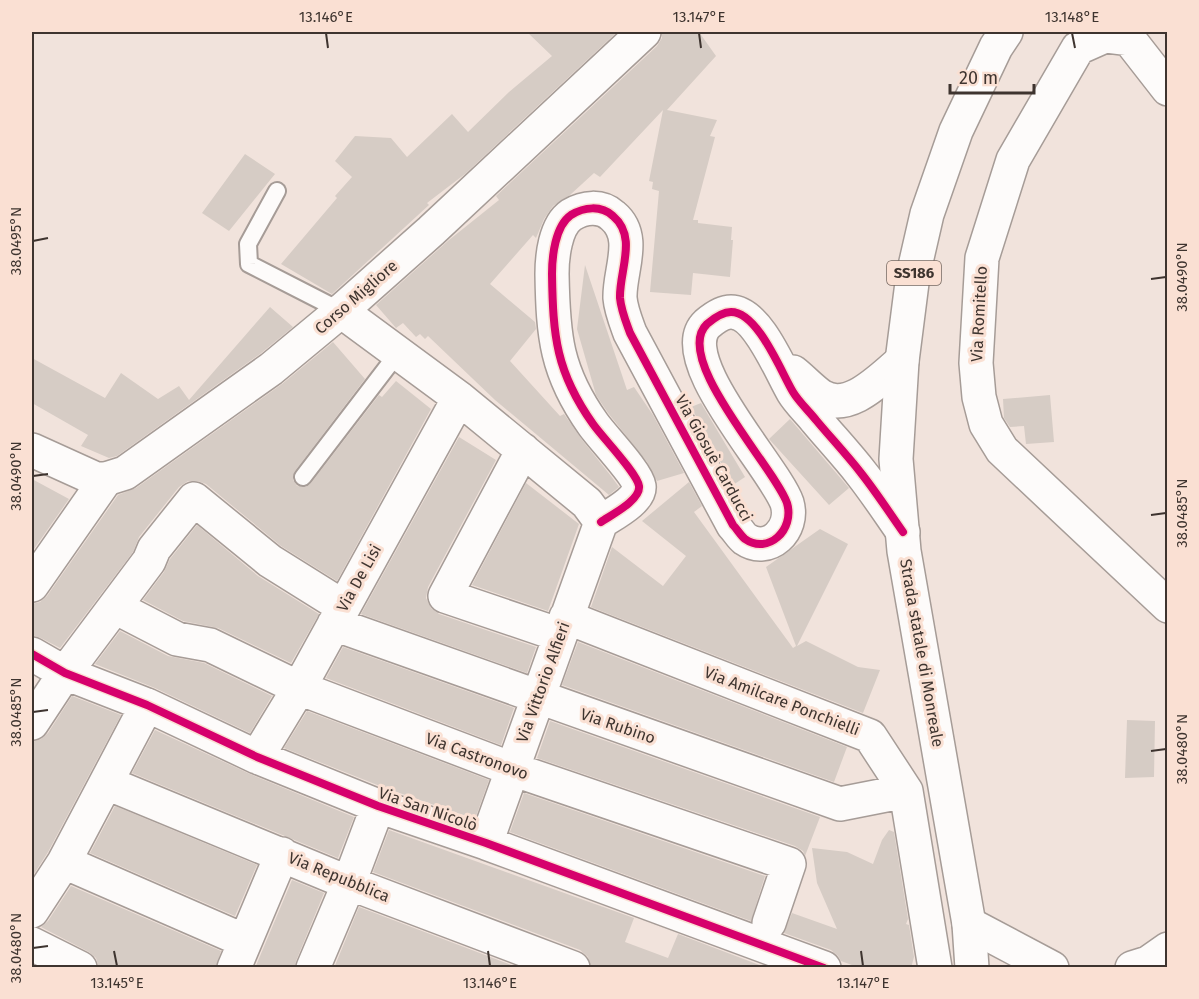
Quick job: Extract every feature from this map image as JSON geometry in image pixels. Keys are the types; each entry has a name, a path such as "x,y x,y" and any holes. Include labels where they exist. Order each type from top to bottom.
{"street":[{"name":"Corso Migliore","path":"106,479 125,473 261,376 341,311 431,231 644,32"},
{"name":"Strada statale di Monreale","path":"972,968 969,924 904,551 896,459 902,361 913,275 927,214 956,131 996,47 1006,32"},
{"name":"Via Romitello","path":"1167,89 1129,39 1105,36 1078,48 1013,160 982,258 976,363 979,397 986,424 1002,450 1167,606"},
{"name":"Via Giosuè Carducci","path":"601,522 633,500 638,494 639,485 572,392 561,364 553,317 552,261 560,231 568,218 582,209 598,208 611,213 619,222 625,237 626,252 620,297 630,333 733,525 746,540 762,544 777,539 785,531 789,516 786,502 778,487 726,411 703,363 699,342 704,327 715,316 732,312 745,316 759,331 795,395 861,473 903,532"},
{"path":"341,311 459,398 587,503 601,522"},
{"path":"773,355 823,397 833,400 847,400 861,394 902,361"},
{"name":"Via De Lisi","path":"257,757 299,688 459,398"},
{"path":"32,450 87,476 106,479 32,585"},
{"name":"Via Amilcare Ponchielli","path":"523,450 445,596 563,626 870,736 906,791 935,968"},
{"name":"Via Rubino","path":"115,607 149,561 154,549 194,499 338,615 538,697 840,804 906,791"},
{"name":"Via Vittorio Alfieri","path":"486,843 601,522"},
{"path":"32,723 65,673 115,607"},
{"name":"Via Castronovo","path":"115,607 177,639 210,645 299,688 512,770 789,864 769,923"},
{"name":"Via San Nicolò","path":"32,654 65,673 147,705 257,757 378,806 486,843 824,968"},
{"path":"32,911 64,862 108,783 147,705"},
{"name":"Via Repubblica","path":"108,783 349,883 561,965"},
{"path":"313,968 378,806"},
{"path":"64,862 240,954 282,854"},
{"path":"969,924 1052,968"},
{"path":"32,944 80,968"},
{"path":"1132,968 1148,963 1167,949"}],"lane":[{"path":"277,190 248,244 249,264 341,311"},
{"path":"303,477 398,353"}],"building":[{"path":"527,32 617,32 465,174 427,203 429,205 332,294 281,264 352,177 335,161 355,136 391,138 407,157 452,114 468,132 509,92 552,56"},
{"path":"662,32 699,32 716,56 667,110 717,120 710,136 715,137 693,220 698,220 698,223 732,227 730,277 693,273 691,295 650,292 659,191 652,189 653,182 649,181 663,110 600,177 594,173 570,195 553,206 544,219 536,238 533,235 490,284 535,322 536,329 510,361 560,416 564,414 611,476 619,487 609,495 495,400 428,336 425,339 420,334 416,337 403,323 396,328 376,305 449,240 499,200 496,196 657,46 662,38"},
{"path":"245,154 275,174 229,231 202,213"},
{"path":"585,265 627,390 634,387 653,415 684,473 657,481 647,462 596,395 577,329"},
{"path":"270,307 293,327 260,354 117,456 109,458 81,446 88,435 32,403 32,358 105,398 121,373 158,399 179,386 189,400"},
{"path":"333,342 365,379 295,471 293,480 297,486 306,487 311,483 379,395 382,397 396,381 431,409 337,581 281,546 206,484 188,481 179,487 139,537 133,552 60,648 32,635 32,604 40,602 47,596 118,495 136,488 282,384"},
{"path":"1050,395 1054,442 1026,444 1024,426 1010,427 1004,418 1003,399"},
{"path":"701,403 745,477 733,485 691,407"},
{"path":"790,419 849,488 829,505 769,439"},
{"path":"459,437 496,460 428,587 426,598 431,608 439,614 536,647 527,673 361,614"},
{"path":"32,479 69,499 34,549 32,547"},
{"path":"689,482 702,506 694,512 793,648 796,646 766,567 820,529 848,544 797,646 806,641 858,667 880,670 863,713 591,607 612,547 663,586 686,556 642,521"},
{"path":"526,483 579,524 548,611 472,585"},
{"path":"197,525 258,576 319,614 291,663 218,628 183,621 143,600 164,572 170,559"},
{"path":"120,631 168,656 204,663 272,696 250,733 155,688 95,664"},
{"path":"578,642 847,747 834,782 562,685"},
{"path":"343,647 514,708 501,745 326,678"},
{"path":"72,696 121,715 48,852 32,877 32,742 48,733"},
{"path":"307,711 489,780 475,819 385,788 284,748"},
{"path":"1127,720 1155,721 1154,777 1125,778"},
{"path":"550,721 820,817 805,856 803,851 795,846 537,758"},
{"path":"155,730 250,774 354,817 338,858 132,773"},
{"path":"524,793 765,876 751,921 510,832"},
{"path":"115,806 257,865 235,916 90,853"},
{"path":"389,830 634,918 625,942 668,958 678,934 767,968 591,967 588,957 580,950 373,872"},
{"path":"889,830 894,832 908,919 906,924 909,925 914,957 911,968 860,968 841,961 831,950 784,933 792,913 837,929 817,883 812,848 847,852 873,864 882,840"},
{"path":"292,880 324,893 295,968 255,968"},
{"path":"71,886 221,951 216,968 99,968 96,958 89,952 41,927 48,921"},
{"path":"359,907 519,968 334,968"}],"cycle path":[{"path":"601,522 630,502 635,497 639,486 626,464 593,424 571,387 564,370 556,335 552,274 556,242 561,226 571,215 592,208 608,212 620,224 626,244 620,298 630,333 733,525 744,538 754,543 771,542 783,530 788,513 787,503 779,487 729,413 713,386 703,361 700,340 707,324 728,312 741,315 759,332 768,344 795,396 861,473 903,532"},
{"path":"32,654 65,673 147,705 257,757 378,806 486,843 824,968"}]}
